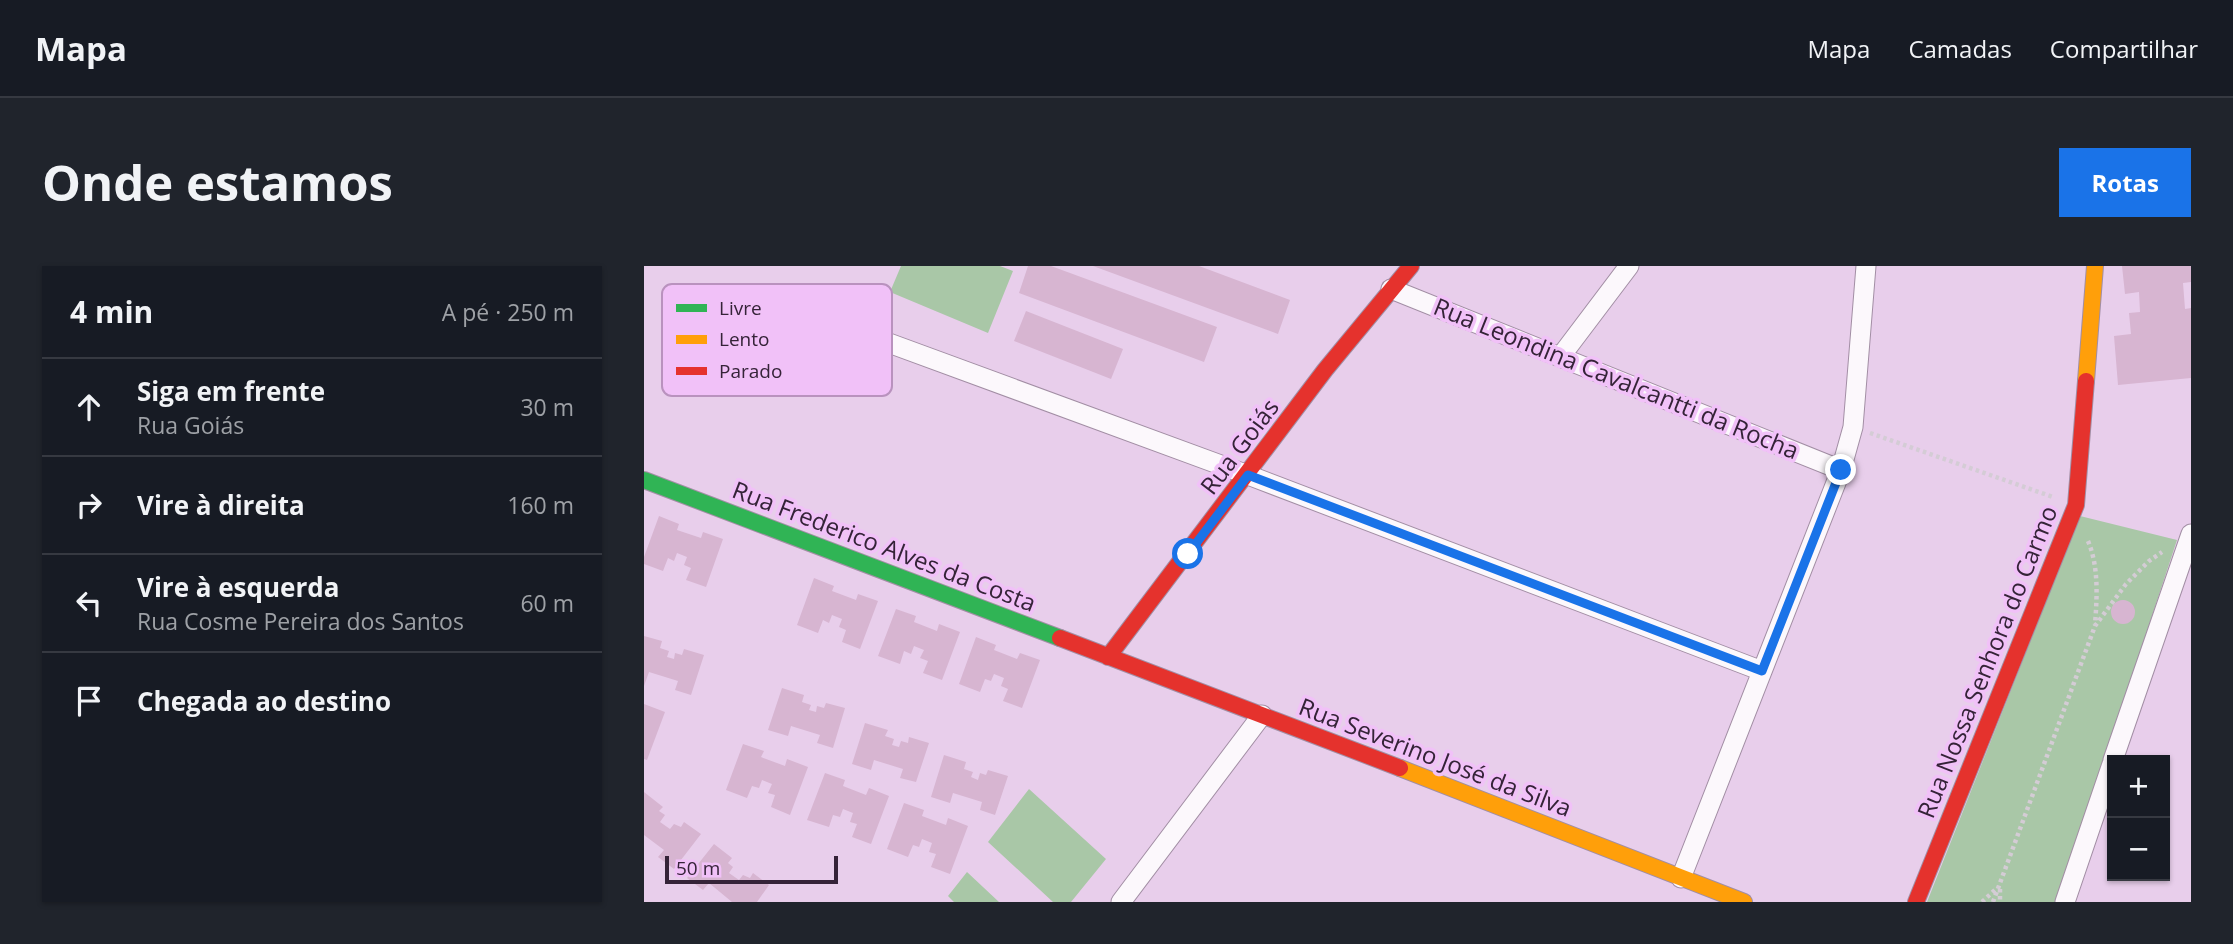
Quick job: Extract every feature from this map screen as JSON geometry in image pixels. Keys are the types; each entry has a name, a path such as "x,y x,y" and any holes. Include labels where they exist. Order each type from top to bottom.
{"main road":[{"name":"Rua Goiás","path":"1108,657 1325,370 1411,266"},
{"name":"Rua Nossa Senhora do Carmo","path":"1916,902 2076,505 2095,266"},
{"name":"Rua Frederico Alves da Costa","path":"644,480 1108,657"},
{"name":"Rua Severino José da Silva","path":"1108,657 1745,902"}],"street":[{"path":"1561,356 1629,266"},
{"path":"1681,878 1841,470 1853,427 1866,266"},
{"name":"Rua Leondina Cavalcantti da Rocha","path":"1391,289 1841,470"},
{"path":"892,344 1248,475 1762,671"},
{"path":"2115,755 2191,534"},
{"path":"1128,900 1262,715"},
{"path":"2065,902 2107,780"}],"path":[{"path":"1853,427 2076,505"},
{"path":"1993,902 2095,626 2096,573 2086,537"},
{"path":"2095,626 2132,578 2149,561 2169,548"},
{"path":"1982,902 2000,884"},
{"path":"2000,884 2000,902"}],"green space":[{"path":"901,266 1000,266 1013,271 988,333 892,293"},
{"path":"2080,516 2177,540 2058,902 1927,902"},
{"path":"1029,789 1106,859 1071,902 1053,902 988,842"},
{"path":"967,872 999,902 954,902 948,896"}],"building":[{"path":"1028,266 1051,266 1217,327 1204,362 1019,293"},
{"path":"1093,266 1199,266 1290,300 1278,334"},
{"path":"2122,266 2191,266 2191,282 2183,283 2185,309 2191,308 2191,378 2118,385 2114,336 2131,334 2129,313 2140,312 2139,292 2125,294"},
{"path":"1026,311 1123,349 1111,379 1014,341"},
{"path":"659,516 679,524 677,530 701,538 703,532 723,539 706,587 686,580 691,568 684,565 687,557 677,553 674,561 668,558 663,571 644,564"},
{"path":"814,578 834,586 832,591 856,600 858,594 878,601 860,649 842,642 846,630 839,627 842,619 832,615 829,623 823,620 818,633 797,625"},
{"path":"2123,600 2132,603 2135,612 2132,621 2123,624 2114,621 2111,612 2114,603"},
{"path":"896,609 916,616 914,622 937,631 939,624 960,632 942,680 923,673 928,661 920,658 924,650 914,646 911,654 904,651 900,664 878,656"},
{"path":"644,636 662,641 660,648 669,651 667,657 674,659 675,653 682,655 684,649 704,655 691,695 675,690 678,681 649,672 644,686"},
{"path":"976,637 996,645 994,650 1017,659 1020,653 1040,660 1022,708 1003,701 1008,689 1001,686 1004,678 994,674 991,681 985,679 980,692 959,684"},
{"path":"782,688 804,695 802,702 811,705 809,710 816,712 817,706 824,708 826,703 845,708 833,748 817,743 820,735 791,726 788,736 768,730"},
{"path":"644,704 665,712 647,760 644,759"},
{"path":"865,723 888,730 885,736 894,739 892,745 899,747 901,741 908,743 909,737 929,743 916,782 900,778 903,769 874,760 871,770 852,764"},
{"path":"743,744 764,751 761,757 785,766 787,759 808,767 790,815 771,807 775,795 768,793 772,784 762,780 759,788 752,786 747,798 726,790"},
{"path":"944,755 966,762 964,769 973,772 971,777 978,780 980,773 986,775 988,770 1008,776 995,815 980,810 982,802 953,793 950,803 931,797"},
{"path":"825,773 845,780 843,786 866,795 869,788 889,796 871,844 852,837 857,824 850,822 853,813 843,809 840,817 833,815 829,827 807,820"},
{"path":"644,792 663,807 659,811 665,815 660,822 670,829 674,824 681,827 684,822 701,834 674,869 658,857 664,850 644,835"},
{"path":"904,803 924,810 922,816 946,825 948,818 968,826 950,874 931,867 936,854 929,852 932,843 922,839 919,847 913,845 908,857 887,849"},
{"path":"714,844 732,858 728,863 733,867 729,873 739,880 743,875 750,878 753,873 769,885 757,902 732,902 709,883 703,890 687,878"}],"traffic: fast":[{"path":"644,480 1060,638"}],"traffic: slow":[{"path":"2086,381 2095,266"},
{"path":"1400,768 1744,902"}],"traffic: jam":[{"path":"1108,657 1325,370 1411,266"},
{"path":"1916,902 2076,505 2086,381"},
{"path":"1060,638 1400,768"}],"route":[{"path":"1188,554 1248,475 1762,671 1841,470"}]}
